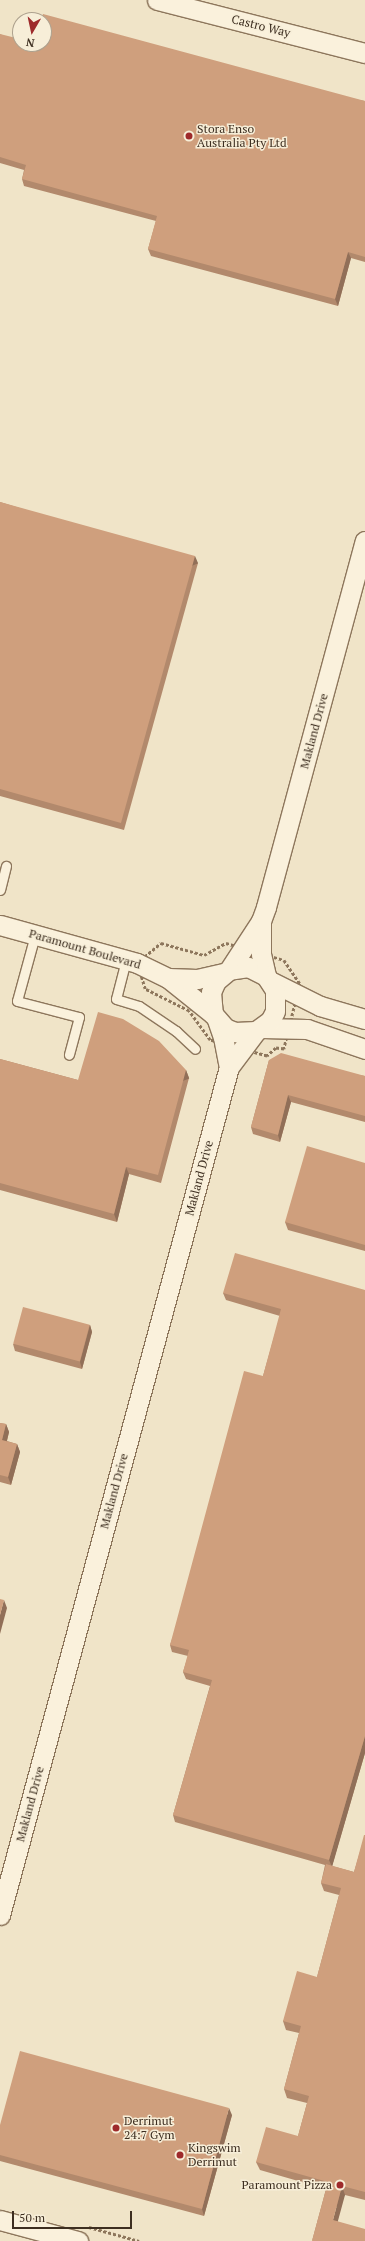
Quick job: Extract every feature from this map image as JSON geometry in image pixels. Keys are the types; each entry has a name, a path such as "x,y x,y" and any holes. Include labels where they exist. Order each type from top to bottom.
{"street":[{"name":"Castro Way","path":"156,0 365,53"},
{"name":"Makland Drive","path":"268,978 261,954 261,921 365,541"},
{"name":"Makland Drive","path":"226,972 261,921"},
{"name":"Paramount Boulevard","path":"0,925 126,960 168,978 215,1017"},
{"path":"365,1019 320,1006 248,967 226,972 211,992 215,1017 235,1032 307,1029 365,1049"},
{"name":"Paramount Boulevard","path":"168,978 197,979 226,972"},
{"path":"259,1030 275,1011 275,990 268,978"},
{"name":"Makland Drive","path":"215,1017 223,1036 229,1067"},
{"name":"Makland Drive","path":"0,1915 229,1067 259,1030"},
{"path":"0,2220 78,2241"}],"lane":[{"path":"0,890 6,866"},
{"path":"35,935 17,1001 79,1017 69,1055"},
{"path":"126,960 116,999 140,1006 176,1031 195,1049"}],"building":[{"name":"Stora Enso Australia Pty Ltd","path":"52,16 365,101 365,257 348,252 335,299 148,249 157,216 22,179 26,165 0,157 0,34 12,37 12,52 52,52"},
{"path":"0,502 195,556 121,823 0,789"},
{"path":"98,1012 123,1019 159,1041 186,1070 158,1175 126,1167 114,1214 0,1183 0,1059 78,1080"},
{"path":"281,1053 365,1076 365,1116 288,1095 278,1135 251,1127 269,1060"},
{"path":"307,1146 365,1163 365,1245 285,1222"},
{"path":"235,1253 365,1290 365,1736 329,1860 173,1815 212,1680 183,1672 189,1650 170,1645 244,1371 263,1376 281,1309 223,1293"},
{"path":"23,1307 90,1325 80,1362 13,1344"},
{"path":"0,1423 6,1424 2,1440 17,1444 8,1477 0,1475"},
{"path":"0,1599 4,1600 0,1615"},
{"path":"364,1835 365,2192 342,2186 333,2220 365,2229 365,2241 312,2241 328,2182 256,2162 266,2127 298,2136 309,2096 284,2089 301,2026 283,2021 297,1971 317,1977 341,1888 321,1883 326,1864 354,1872"},
{"name":"Derrimut 24:7 Gym","path":"20,2051 229,2108 202,2209 0,2155 0,2125"}],"place":[{"name":"Stora Enso Australia Pty Ltd","path":"189,136"},
{"name":"Derrimut 24:7 Gym","path":"116,2128"},
{"name":"Kingswim Derrimut","path":"180,2155"},
{"name":"Paramount Pizza","path":"340,2185"}]}
